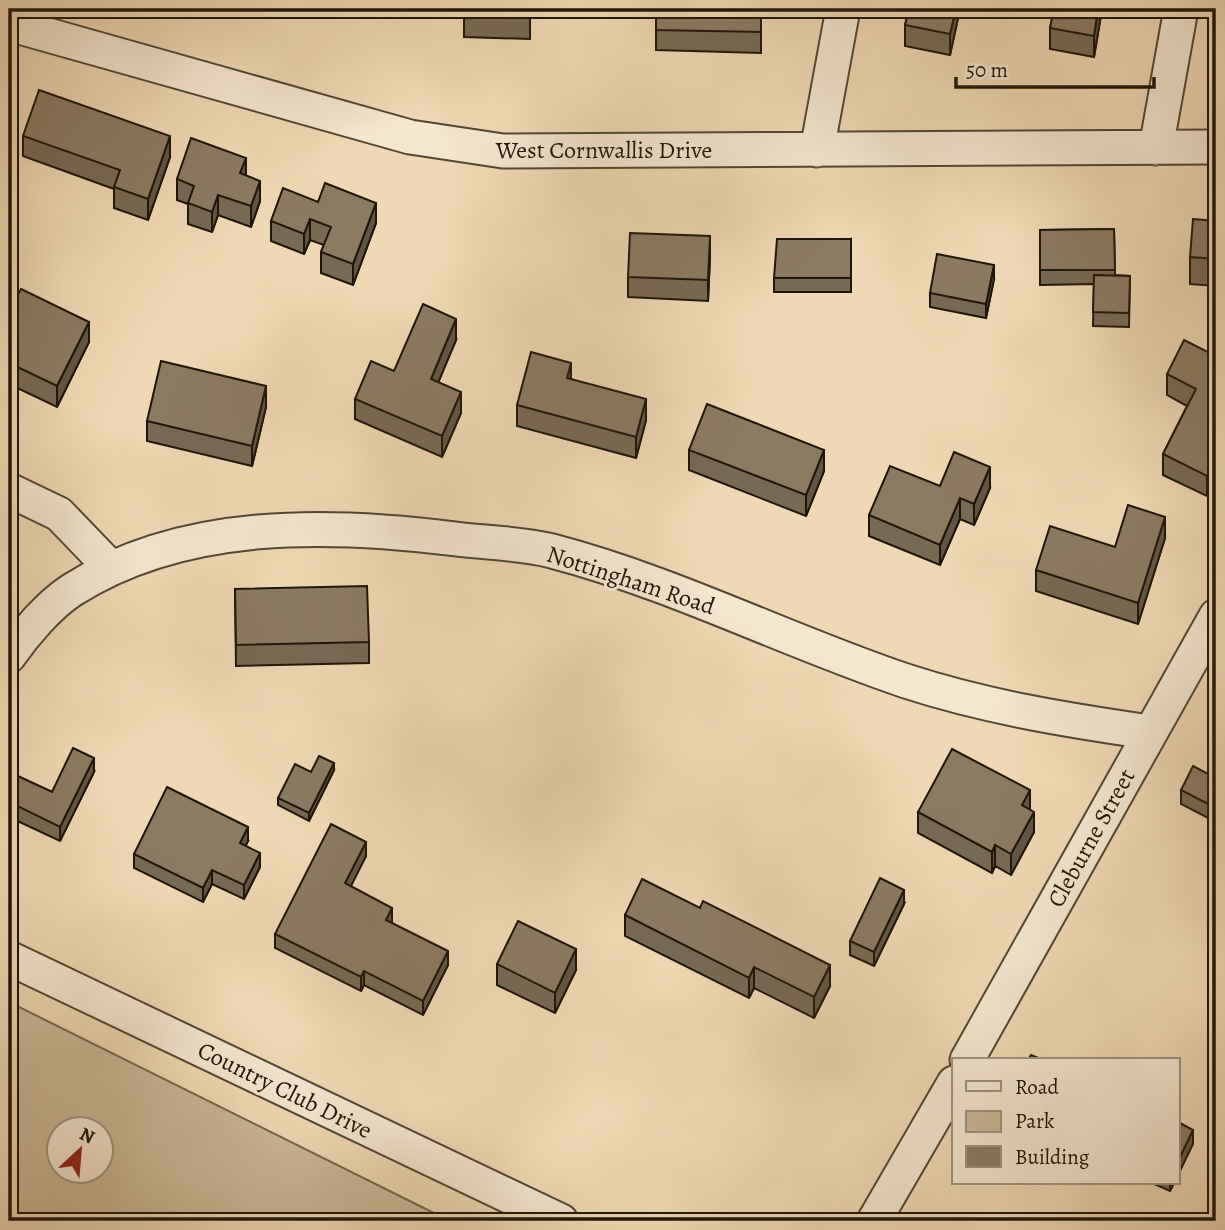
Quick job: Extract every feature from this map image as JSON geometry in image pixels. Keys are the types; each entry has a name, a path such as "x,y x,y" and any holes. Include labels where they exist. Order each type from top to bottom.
{"street":[{"path":"817,150 843,9"},
{"path":"1156,148 1181,9"},
{"name":"West Cornwallis Drive","path":"9,24 52,21 410,137 458,146 550,153 1216,148"},
{"path":"9,490 59,514 111,568"},
{"name":"Nottingham Road","path":"9,656 69,592 111,568 172,548 233,535 311,529 395,531 549,551 640,578 906,681 1036,716 1149,732"},
{"name":"Cleburne Street","path":"968,1058 1216,616"},
{"name":"Country Club Drive","path":"9,958 561,1221"},
{"path":"874,1221 952,1086"}],"green space":[{"path":"9,1002 450,1221 9,1221"}],"building":[{"path":"464,9 530,9 530,18 464,16"},
{"path":"656,9 761,9 761,32 656,30"},
{"path":"909,9 956,9 950,34 905,25"},
{"path":"1054,9 1098,9 1094,36 1050,28"},
{"path":"39,90 170,136 148,199 114,187 120,170 23,136"},
{"path":"191,138 246,158 240,173 260,181 251,206 218,195 212,212 188,203 194,186 177,179"},
{"path":"325,183 376,203 353,264 321,252 331,227 310,219 304,234 271,221 283,188 318,202"},
{"path":"1193,219 1216,221 1216,259 1190,257"},
{"path":"1114,229 1115,270 1040,270 1040,230"},
{"path":"630,233 710,236 708,280 628,277"},
{"path":"777,239 851,239 851,278 774,278"},
{"path":"937,254 994,265 986,304 930,293"},
{"path":"1094,275 1130,276 1129,313 1093,312"},
{"path":"21,289 89,322 57,386 9,363 9,302 13,304"},
{"path":"423,304 456,319 431,379 461,392 442,436 355,399 371,361 394,371"},
{"path":"1184,340 1216,356 1216,457 1207,476 1163,454 1196,389 1167,374"},
{"path":"531,352 571,363 567,378 646,399 636,437 517,405"},
{"path":"161,361 266,386 252,446 147,421"},
{"path":"707,404 824,450 806,495 689,450"},
{"path":"954,452 990,467 974,504 960,498 940,545 869,515 890,466 940,486"},
{"path":"1128,505 1165,517 1138,603 1036,570 1050,526 1115,547"},
{"path":"367,586 369,642 236,645 235,589"},
{"path":"73,748 94,758 60,827 9,802 9,772 52,792"},
{"path":"952,749 1030,790 1022,805 1034,812 1011,854 995,845 992,852 918,812"},
{"path":"319,756 334,763 309,813 278,798 295,764 311,772"},
{"path":"1193,766 1216,778 1216,808 1181,790"},
{"path":"167,787 248,827 240,843 260,853 244,885 212,870 203,888 134,854"},
{"path":"331,824 366,842 345,883 392,908 386,920 448,951 423,1001 364,971 361,977 275,934"},
{"path":"880,878 904,890 874,952 850,941"},
{"path":"642,879 700,908 703,901 830,965 814,997 754,967 749,978 625,915"},
{"path":"518,921 576,949 555,993 497,964"},
{"path":"1180,1123 1193,1130 1180,1157"}]}
